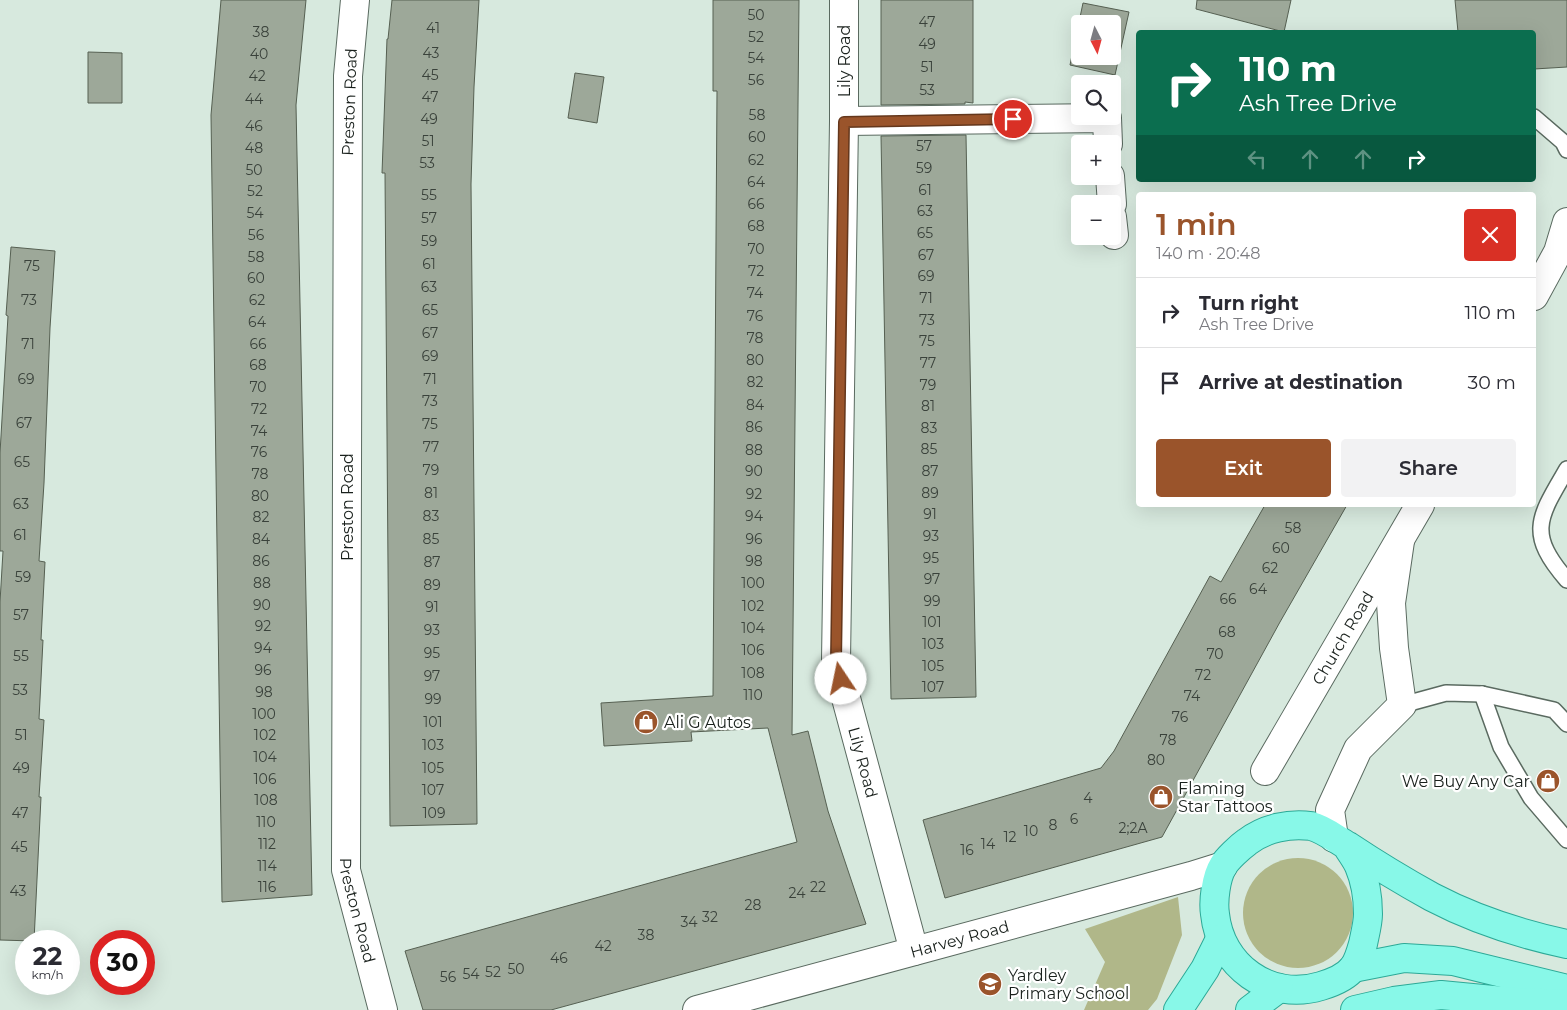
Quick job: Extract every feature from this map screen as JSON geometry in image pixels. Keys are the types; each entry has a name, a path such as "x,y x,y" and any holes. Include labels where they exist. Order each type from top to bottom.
{"main road":[{"path":"1341,842 1359,866 1365,888 1368,915 1361,952 1353,968 1330,984 1302,990 1279,988 1259,981 1242,970 1220,939 1214,907 1215,891 1223,866 1247,841 1281,826 1299,825 1314,827 1341,842 1432,897 1488,922 1534,937 1567,944"},
{"path":"1178,1010 1205,969 1220,939"},
{"path":"1353,968 1404,958 1453,961 1567,989"},
{"path":"1250,1010 1279,988"},
{"path":"1356,1010 1394,1001 1441,995 1514,1002 1567,1004"}],"street":[{"name":"Preston Road","path":"355,0 348,86 346,870 383,1010"},
{"name":"Lily Road","path":"844,0 836,661 914,952"},
{"path":"844,122 1107,118 1108,135"},
{"path":"1536,292 1558,252 1567,222"},
{"name":"Church Road","path":"1265,771 1419,507"},
{"path":"1341,842 1330,810 1358,749 1402,706 1394,648 1391,603 1400,541"},
{"name":"Harvey Road","path":"697,1010 1223,866"}],"lane":[{"path":"1536,119 1563,142 1567,150"},
{"path":"1567,469 1548,501 1540,520 1541,539 1554,565 1567,580"},
{"path":"1402,706 1446,693 1482,694 1554,710 1567,724"},
{"path":"1482,694 1501,747 1531,798 1567,840"}],"green space":[{"path":"1298,858 1319,862 1337,874 1349,892 1353,913 1349,934 1337,952 1319,964 1298,968 1277,964 1259,952 1247,934 1243,913 1247,892 1259,874 1277,862"},
{"path":"1178,897 1182,935 1157,999 1148,1010 1084,1010 1105,962 1085,929"}],"building":[{"path":"221,0 306,0 296,105 312,895 222,902 211,115"},
{"path":"392,0 479,0 471,184 477,824 390,826 385,173 382,173 387,39"},
{"path":"713,0 799,0 792,735 808,731 828,811 866,924 551,1010 423,1010 405,951 797,842 768,728 691,732 692,741 604,746 601,703 713,696 717,91 713,91"},
{"path":"881,0 973,0 973,103 881,105"},
{"path":"1197,0 1291,0 1284,30 1276,30 1196,9"},
{"path":"1455,0 1567,0 1567,67 1536,69 1536,30 1458,30"},
{"path":"1083,3 1129,12 1121,48 1121,15 1080,15"},
{"path":"88,52 122,53 122,103 88,103"},
{"path":"1071,60 1071,65 1117,65 1115,75 1070,65"},
{"path":"575,73 604,77 597,123 568,118"},
{"path":"966,135 976,697 891,699 881,136"},
{"path":"11,247 55,251 39,561 45,562 39,719 44,720 39,797 41,797 35,930 15,930 15,940 0,940 0,602 3,551 0,551 0,453 8,316 6,315"},
{"path":"1264,507 1346,507 1280,622 1162,837 945,898 923,820 1101,768 1114,751 1210,576 1221,582"}],"place":[{"name":"Ali G Autos","path":"646,722"},
{"name":"We Buy Any Car","path":"1548,781"},
{"name":"Flaming Star Tattoos","path":"1161,797"},
{"name":"Yardley Primary School","path":"990,984"}],"route":[{"path":"841,679 836,661 844,122 1013,119"}]}
